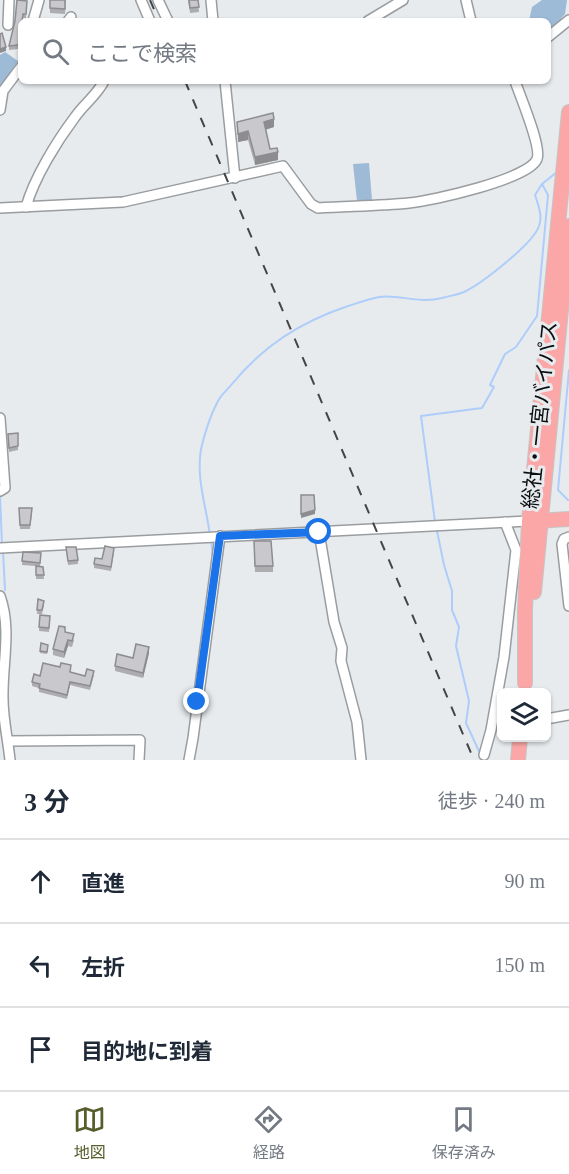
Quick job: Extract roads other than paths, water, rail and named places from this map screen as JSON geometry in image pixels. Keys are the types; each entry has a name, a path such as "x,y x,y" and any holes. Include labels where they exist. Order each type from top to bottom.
{"highway":[{"name":"総社・一宮バイパス","path":"536,521 569,112"},
{"name":"総社・一宮バイパス","path":"524,688 525,610 569,226"},
{"path":"536,521 569,519"},
{"path":"518,760 520,742"}],"street":[{"path":"8,25 9,0"},
{"path":"34,18 39,0"},
{"path":"141,0 149,18"},
{"path":"158,0 167,18"},
{"path":"211,0 211,18"},
{"path":"373,18 403,0"},
{"path":"466,0 470,18"},
{"path":"551,35 569,20"},
{"path":"0,111 3,91 18,70"},
{"path":"26,207 41,173 76,115 100,90 103,84"},
{"path":"225,84 235,178"},
{"path":"0,208 123,202 283,166 305,197 318,208 410,203 476,189 528,169 536,162 538,150 516,84"},
{"path":"0,418 5,488 1,490"},
{"path":"2,548 536,521"},
{"path":"484,755 495,729 516,550 505,522"},
{"path":"319,532 334,622 342,648 341,662 357,722 361,760"},
{"path":"189,760 194,738 219,536"},
{"path":"569,537 562,543 569,606"},
{"path":"0,596 4,611 3,698 10,760"},
{"path":"551,718 569,715"},
{"path":"8,741 140,740 139,760"}],"waterway":[{"path":"210,535 201,481 201,449 218,401 244,370 284,336 331,312 379,297 433,300 459,294 472,288 506,263 535,234 540,219 540,210 535,195 542,184 557,172"},
{"path":"435,522 421,416 482,408 494,387 490,385 505,354 516,347 537,316 548,195 542,184"},
{"path":"568,500 558,490 569,370"},
{"path":"0,494 2,545"},
{"path":"437,531 452,591 452,610 459,627 456,646 469,701 466,723 483,760"},
{"path":"211,540 213,558"},
{"path":"3,551 5,590"}],"railway":[{"path":"150,0 158,18"},
{"path":"186,84 474,760"}]}
